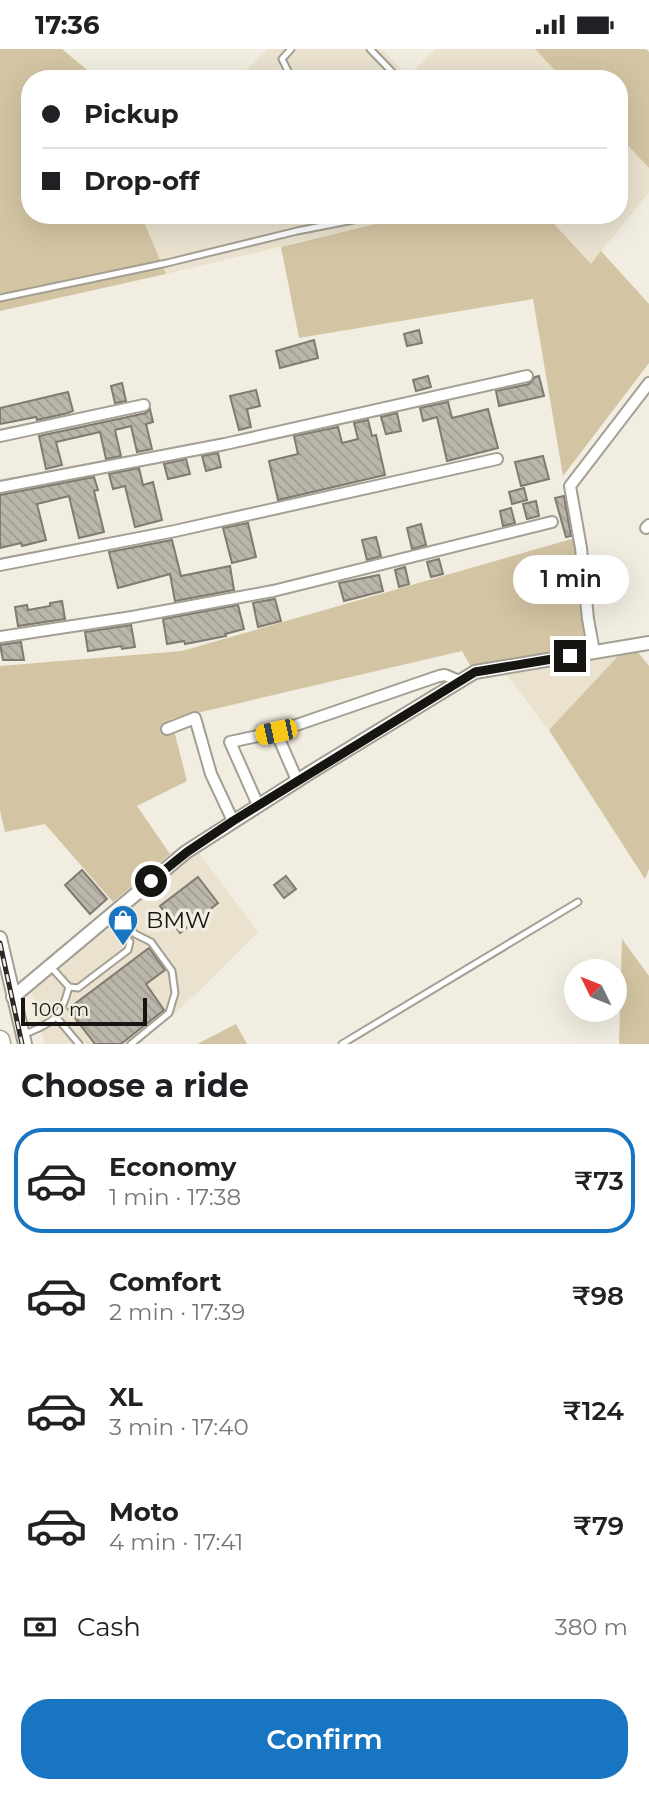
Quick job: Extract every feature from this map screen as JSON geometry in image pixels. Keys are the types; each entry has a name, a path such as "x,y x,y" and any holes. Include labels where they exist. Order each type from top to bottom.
{"street":[{"path":"0,488 225,444 527,376"},
{"path":"594,652 581,548 570,487 649,383"},
{"path":"0,436 144,405"},
{"path":"0,565 175,531 497,459"},
{"path":"0,638 273,591 552,522"},
{"path":"13,997 187,852 297,780 475,672 649,643"},
{"path":"258,805 230,742 276,732 439,676 445,675 460,681"},
{"path":"167,729 195,718 211,774 233,821"},
{"path":"276,732 297,780"},
{"path":"0,938 23,1040"}],"lane":[{"path":"288,70 282,59 291,49"},
{"path":"370,49 390,70"},
{"path":"0,298 333,224"},
{"path":"342,1044 578,902"},
{"path":"50,966 69,987 78,988 128,950 130,942 112,913"},
{"path":"112,913 135,934 151,942 173,971 175,993 169,1013 131,1044"},
{"path":"23,1040 57,1018 64,1008 69,987"},
{"path":"57,1018 79,1044"}],"shaded area":[{"path":"0,49 62,49 87,70 21,70 21,224 145,224 166,274 0,311"},
{"path":"268,49 382,49 402,70 246,70"},
{"path":"436,49 535,49 555,70 414,70"},
{"path":"535,49 646,49 649,52 649,168 628,146 628,70 555,70"},
{"path":"628,146 649,168 649,192 628,218"},
{"path":"145,224 374,224 166,274"},
{"path":"375,224 554,224 591,264 601,251 649,304 649,363 563,476 533,299 299,338 281,247"},
{"path":"554,224 623,224 591,264"},
{"path":"575,538 586,645 471,667 462,651 171,719 187,781 137,806 170,854 113,902 45,824 5,832 0,811 0,666 182,651"},
{"path":"637,651 649,666 649,869 645,879 549,730 620,654"},
{"path":"620,654 549,730 505,673"},
{"name":"BMW","path":"198,851 258,932 199,991 140,1044 45,1044 31,989"},
{"path":"622,939 649,976 649,1044 619,1044 620,1022 627,1022 627,959 621,959"},
{"path":"236,1024 247,1044 197,1044"}],"building":[{"path":"419,330 422,343 407,346 404,334"},
{"path":"314,340 318,358 280,368 276,351"},
{"path":"428,376 431,387 416,391 413,380"},
{"path":"539,376 544,396 499,406 496,391 529,384"},
{"path":"122,383 126,401 115,403 111,386"},
{"path":"256,390 260,406 247,409 251,427 239,430 230,396"},
{"path":"68,392 73,411 37,420 36,417 0,424 0,408"},
{"path":"448,402 452,418 488,409 498,448 447,461 437,417 423,421 420,408"},
{"path":"150,409 153,422 146,424 152,449 137,452 131,426 115,430 121,456 106,459 100,432 56,442 62,465 46,469 39,436 146,413"},
{"path":"397,413 401,431 386,434 381,417"},
{"path":"368,420 372,436 376,435 385,475 278,500 269,461 298,454 294,436 338,427 342,443 358,439 354,423"},
{"path":"218,453 221,467 206,471 202,456"},
{"path":"543,456 549,479 521,486 515,462"},
{"path":"186,459 190,474 168,479 164,464"},
{"path":"139,468 143,485 153,482 162,520 135,527 125,486 113,489 109,474"},
{"path":"94,477 98,490 94,491 104,532 79,538 69,496 37,504 46,540 0,548 0,495"},
{"path":"524,488 527,500 512,504 509,492"},
{"path":"564,496 571,536 566,537 555,498"},
{"path":"536,501 539,516 527,519 523,504"},
{"path":"511,508 515,523 503,526 500,511"},
{"path":"248,523 256,557 232,563 223,528"},
{"path":"421,524 426,545 412,549 407,528"},
{"path":"376,537 381,556 367,560 362,540"},
{"path":"172,540 181,576 230,566 234,590 175,601 170,574 118,588 109,552"},
{"path":"439,559 443,574 431,577 427,562"},
{"path":"405,567 409,584 399,587 395,570"},
{"path":"379,575 383,591 344,601 339,583"},
{"path":"275,599 281,621 258,627 253,603"},
{"path":"62,601 65,619 18,626 15,607 27,605 28,610"},
{"path":"238,605 244,629 225,634 226,636 185,644 184,641 167,644 163,619"},
{"path":"131,625 135,647 122,649 121,646 88,651 85,632"},
{"path":"21,642 24,660 3,660 0,645"},
{"path":"82,870 107,899 90,914 65,885"},
{"path":"286,876 296,889 284,898 274,885"},
{"path":"198,877 218,903 180,933 160,906"},
{"path":"149,948 165,970 146,984 164,1010 121,1044 95,1044 68,1009"}],"railway":[{"path":"0,943 22,1044"}],"place":[{"name":"BMW","path":"123,947"}],"route":[{"path":"151,881 187,852 233,821 475,672 570,656"}]}
